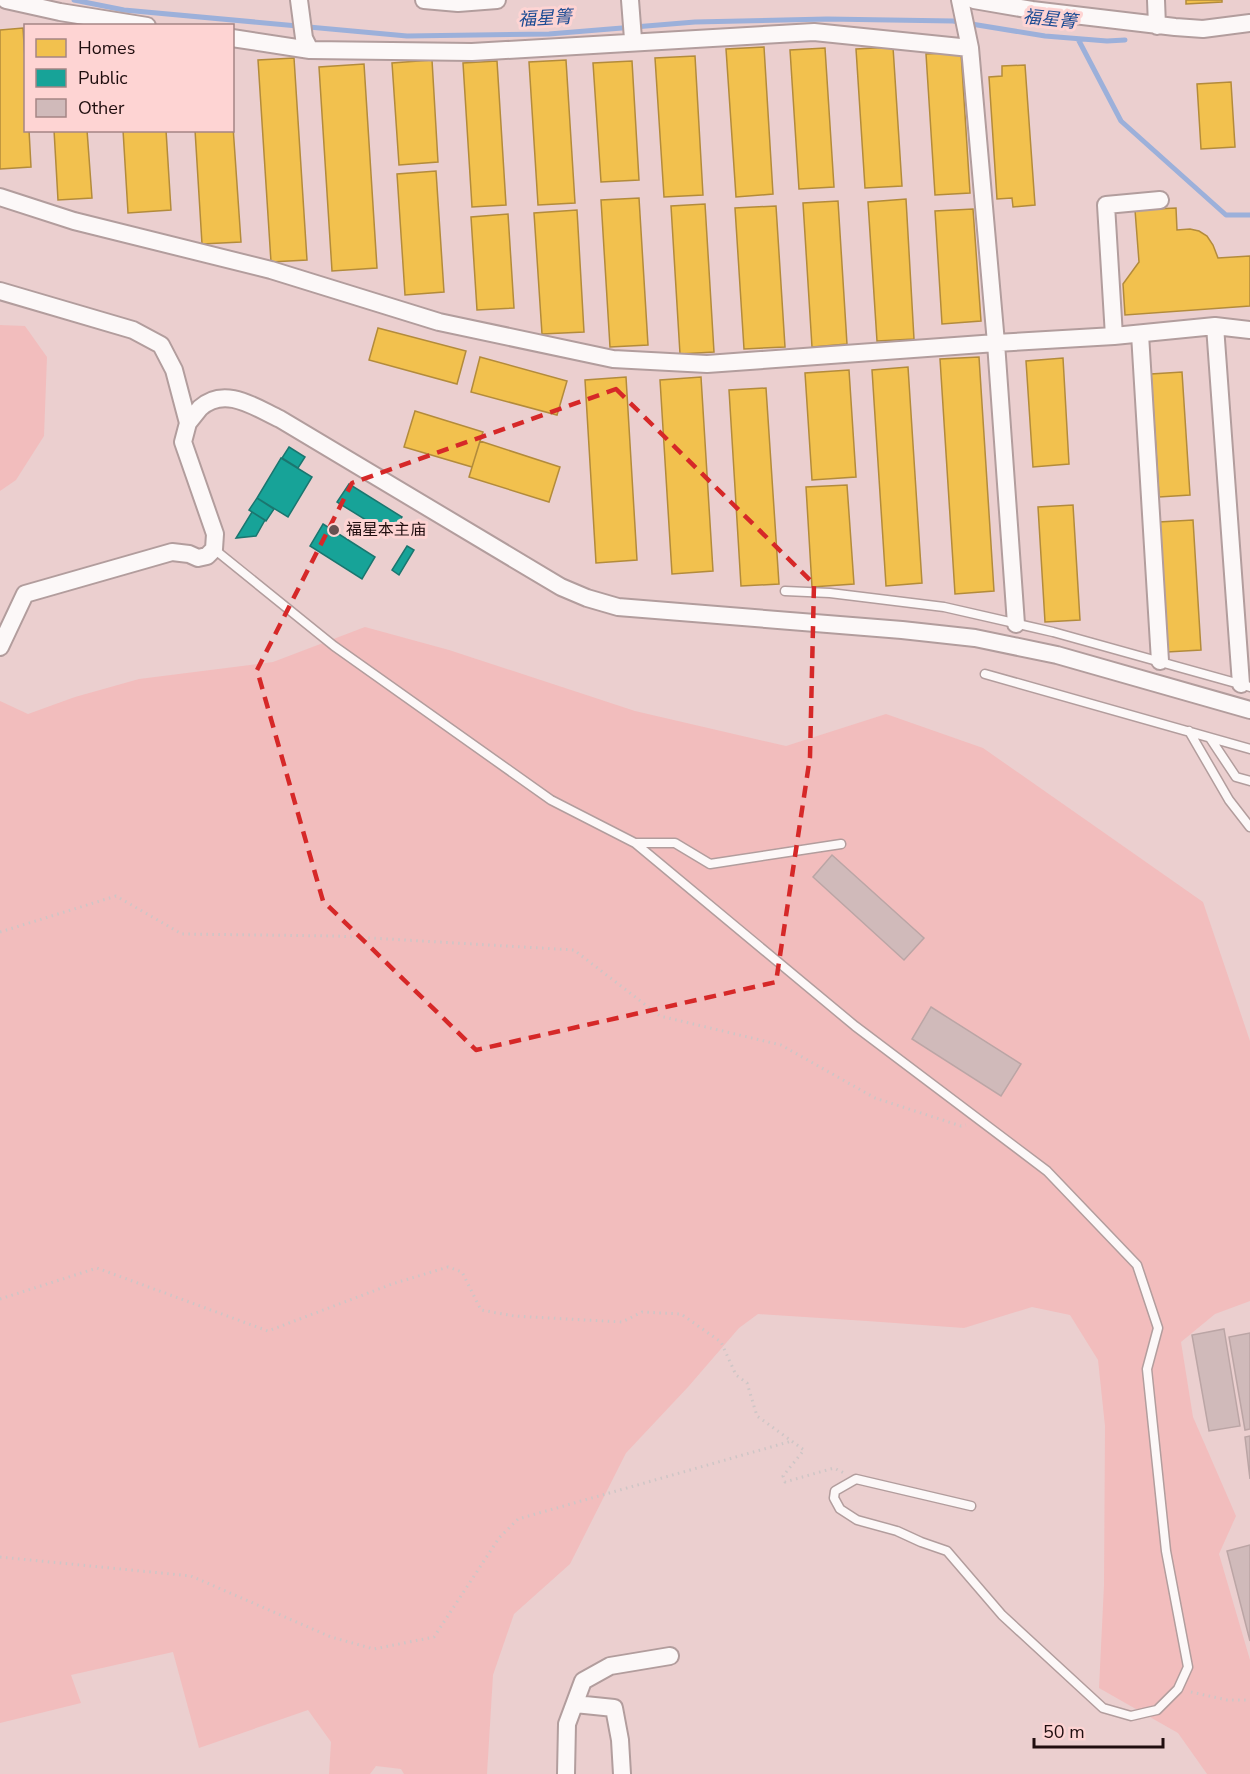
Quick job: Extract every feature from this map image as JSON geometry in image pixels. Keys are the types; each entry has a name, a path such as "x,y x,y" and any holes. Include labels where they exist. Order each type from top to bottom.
{"street":[{"path":"6,0 60,12 135,24"},
{"path":"424,0 458,3 497,0"},
{"path":"974,0 1032,5 1157,26 1203,28 1250,23"},
{"path":"1156,0 1157,26"},
{"path":"961,6 968,42 996,343 1016,624"},
{"path":"300,7 307,44"},
{"path":"630,8 635,40"},
{"path":"234,38 472,52 635,40 814,32 968,42"},
{"path":"0,197 74,220 271,270 440,322 613,359 707,364 1114,336 1215,326 1250,330"},
{"path":"1114,336 1106,204 1160,201"},
{"path":"0,291 133,330 161,345 174,370 188,423"},
{"path":"1215,326 1246,685"},
{"path":"1140,334 1160,661"},
{"path":"0,647 25,594 172,552 189,554 198,558 207,556 214,549 215,534 183,442 188,423 202,407 218,398 237,399 280,420 561,587 587,598 618,607 975,638 1057,655 1250,710"},
{"path":"566,1774 567,1724 583,1681 610,1666 670,1656"},
{"path":"574,1704 614,1708 620,1740 622,1774"}],"lane":[{"path":"214,549 334,646 551,800 635,843 855,1026 1047,1171 1137,1265 1158,1328 1147,1369 1166,1551 1188,1667 1178,1689 1157,1710 1131,1716 1103,1708 1002,1615 947,1551 897,1531 857,1520 840,1509 834,1498 835,1491 856,1479 971,1506"},
{"path":"785,591 830,593 944,607 1246,685"},
{"path":"985,674 1250,749"},
{"path":"1189,732 1229,800 1250,828"},
{"path":"1210,738 1236,777 1250,782"},
{"path":"635,843 675,843 710,864 841,844"}],"path":[{"path":"0,932 116,896 182,934 337,936 574,950 660,1016 781,1045 875,1098 961,1126 980,1120"},
{"path":"0,1299 97,1268 268,1331 392,1284 448,1267 462,1272 482,1310 514,1316 622,1322 642,1312 681,1314 721,1342 736,1376 747,1383 758,1416 804,1450 783,1476 785,1482 834,1468 856,1479"},
{"path":"0,1557 191,1576 331,1637 374,1649 434,1637 499,1538 518,1520 793,1441"},
{"path":"1178,1689 1227,1700 1250,1700"}],"highlighted area":[{"path":"616,389 814,584 810,757 776,982 476,1050 323,901 257,670 352,483"}],"shaded area":[{"path":"0,325 25,326 47,357 44,436 16,480 0,491"},
{"path":"365,627 449,650 635,711 786,746 886,714 983,748 1203,902 1250,1041 1250,1301 1215,1314 1181,1342 1193,1417 1236,1516 1219,1554 1250,1660 1250,1774 1207,1774 1178,1733 1099,1688 1104,1585 1105,1426 1098,1360 1070,1315 1032,1307 964,1328 758,1314 739,1328 626,1453 570,1564 514,1614 493,1675 487,1774 404,1774 401,1769 376,1766 370,1774 329,1774 331,1742 308,1710 199,1748 173,1652 71,1675 81,1703 0,1723 0,701 28,714 75,697 139,679 273,662"}],"building: Homes":[{"path":"1186,0 1222,0 1222,2 1186,4"},
{"path":"23,28 24,132 29,132 31,167 0,169 0,30"},
{"path":"764,47 773,194 736,197 726,49"},
{"path":"893,47 902,186 865,188 856,49"},
{"path":"825,48 834,187 799,189 790,50"},
{"path":"961,52 970,193 935,195 926,54"},
{"path":"695,56 703,195 664,197 655,58"},
{"path":"294,58 307,260 271,262 258,60"},
{"path":"432,60 438,162 399,165 392,63"},
{"path":"566,60 575,203 538,205 529,62"},
{"path":"497,61 506,205 472,207 463,63"},
{"path":"632,61 639,180 601,182 593,63"},
{"path":"364,64 377,268 332,271 319,67"},
{"path":"1025,65 1035,205 1013,207 1012,198 997,199 989,77 1002,76 1002,66"},
{"path":"1231,82 1235,147 1201,149 1197,84"},
{"path":"54,132 87,132 92,198 58,200"},
{"path":"123,132 166,132 171,210 128,213"},
{"path":"195,132 233,132 241,242 202,244"},
{"path":"436,171 444,292 405,295 397,174"},
{"path":"639,198 648,345 610,347 601,200"},
{"path":"906,199 914,339 877,341 868,202"},
{"path":"838,201 847,344 812,347 803,203"},
{"path":"705,204 714,352 680,354 671,206"},
{"path":"776,206 785,347 744,349 735,208"},
{"path":"1176,208 1177,230 1190,229 1207,236 1218,258 1250,256 1250,306 1125,315 1123,284 1139,262 1135,210"},
{"path":"973,209 981,321 942,324 935,211"},
{"path":"577,210 584,332 542,334 534,213"},
{"path":"508,214 514,308 477,310 471,217"},
{"path":"378,328 466,351 457,384 369,360"},
{"path":"480,357 567,381 557,415 471,392"},
{"path":"979,357 994,591 955,594 940,359"},
{"path":"1063,358 1069,464 1033,467 1026,361"},
{"path":"908,367 922,583 886,586 872,370"},
{"path":"849,370 856,477 812,480 805,373"},
{"path":"1182,372 1190,495 1159,497 1151,374"},
{"path":"626,377 637,560 596,563 585,380"},
{"path":"701,377 713,571 672,574 660,380"},
{"path":"766,388 779,584 741,586 729,390"},
{"path":"415,411 483,432 472,467 404,447"},
{"path":"480,441 560,467 549,502 469,477"},
{"path":"847,485 854,584 812,587 806,487"},
{"path":"1073,505 1080,620 1045,622 1038,507"},
{"path":"1193,520 1201,650 1167,652 1159,522"}],"building: Public":[{"path":"289,447 305,457 298,468 282,458"},
{"path":"281,458 312,477 288,517 257,498"},
{"path":"349,484 402,517 390,535 337,502"},
{"path":"257,498 274,509 266,521 249,510"},
{"path":"252,512 265,520 256,536 236,538"},
{"path":"323,524 375,557 362,579 310,546"},
{"path":"407,546 414,550 399,575 392,570"}],"building: Other":[{"path":"832,855 924,938 904,960 813,877"},
{"path":"931,1007 1021,1064 1001,1096 912,1039"},
{"path":"1224,1329 1240,1426 1209,1431 1192,1335"},
{"path":"1250,1333 1250,1429 1245,1430 1229,1337"},
{"path":"1250,1436 1250,1479 1245,1437"},
{"path":"1250,1545 1250,1641 1227,1551"}],"waterway":[{"name":"福星箐","path":"74,0 124,10 407,36 549,34 695,22 827,19 953,21 1045,36 1107,41 1125,40"},
{"path":"1078,39 1121,121 1226,215 1250,215"}],"place":[{"name":"福星本主庙","path":"334,530"}]}
